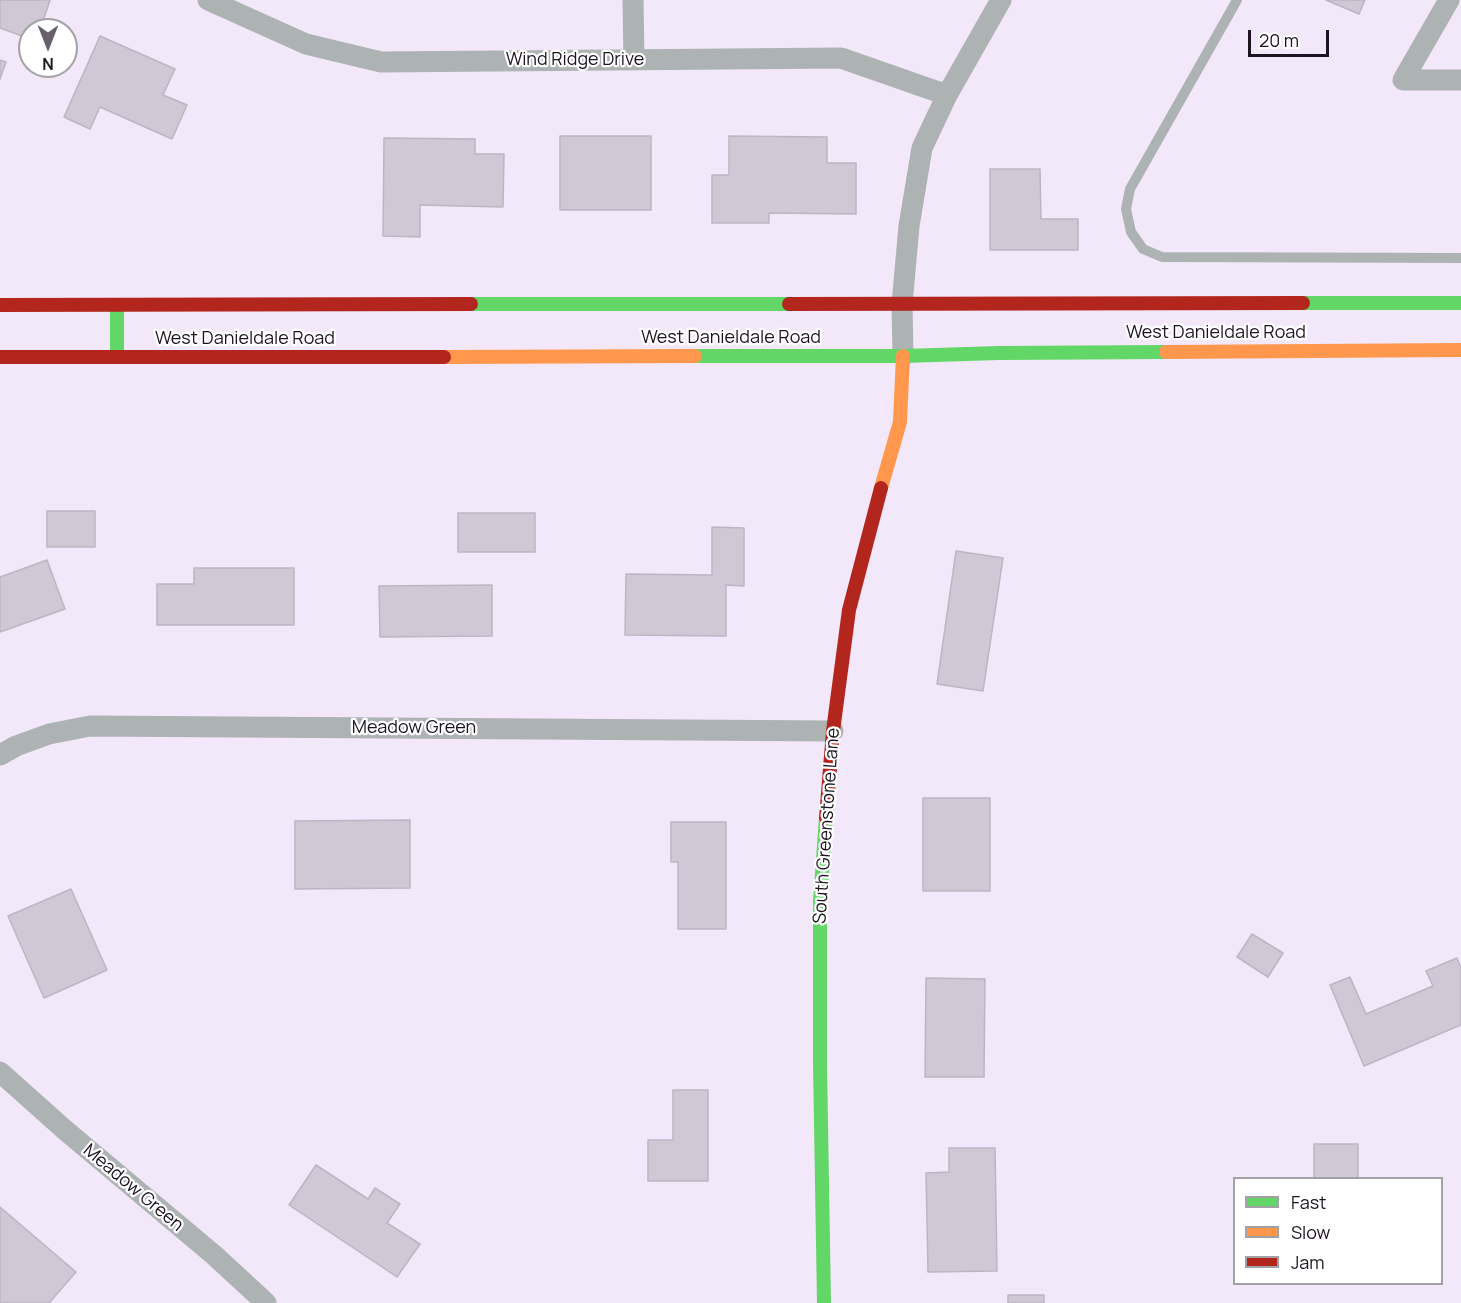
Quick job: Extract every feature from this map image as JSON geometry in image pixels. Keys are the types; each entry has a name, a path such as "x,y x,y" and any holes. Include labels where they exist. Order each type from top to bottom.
{"main road":[{"name":"West Danieldale Road","path":"0,305 1461,303"},
{"path":"117,305 117,357"},
{"name":"West Danieldale Road","path":"0,357 903,356 1011,353 1461,350"},
{"name":"South Greenstone Lane","path":"824,1303 820,901 833,731 849,610 868,532 900,422 903,356"}],"street":[{"name":"Wind Ridge Drive","path":"208,0 306,44 381,62 841,58 947,95"},
{"path":"633,0 634,60"},
{"path":"903,356 902,304 909,226 922,148 947,95 1001,0"},
{"path":"1449,0 1403,80 1461,81"},
{"name":"Meadow Green","path":"0,755 16,746 49,734 90,726 833,731"},
{"name":"Meadow Green","path":"0,1072 65,1130 214,1255 266,1303"}],"lane":[{"path":"1237,0 1130,189 1126,209 1131,232 1143,249 1162,257 1461,258"}],"building":[{"path":"0,0 50,0 44,18 18,18 18,35 0,28"},
{"path":"1326,0 1365,0 1359,14"},
{"path":"100,36 175,69 163,95 187,105 172,139 100,107 90,129 64,117"},
{"path":"0,60 6,62 0,79"},
{"path":"560,136 651,136 651,210 560,210"},
{"path":"729,136 827,137 827,163 856,163 856,214 769,213 769,223 712,223 712,175 729,175"},
{"path":"384,138 475,139 475,154 504,154 503,207 420,205 420,237 383,236"},
{"path":"990,169 1040,169 1041,219 1078,219 1078,250 990,250"},
{"path":"47,511 95,511 95,547 47,547"},
{"path":"458,513 535,513 535,552 458,552"},
{"path":"712,527 744,528 744,586 726,585 726,636 625,635 626,574 712,575"},
{"path":"956,551 1003,558 983,691 937,684"},
{"path":"47,560 65,609 0,632 0,577"},
{"path":"194,568 294,568 294,625 157,625 157,584 194,584"},
{"path":"492,585 492,636 380,637 379,586"},
{"path":"923,798 990,798 990,891 923,891"},
{"path":"410,820 410,888 295,889 295,821"},
{"path":"671,822 726,822 726,929 678,929 678,862 671,862"},
{"path":"71,889 107,970 44,998 8,916"},
{"path":"1252,934 1283,953 1268,977 1237,957"},
{"path":"1457,958 1461,968 1461,1025 1364,1066 1330,985 1350,977 1366,1014 1433,986 1426,971"},
{"path":"926,978 985,979 984,1077 925,1077"},
{"path":"673,1090 708,1090 708,1181 648,1181 648,1140 673,1140"},
{"path":"1314,1144 1358,1144 1358,1177 1314,1177"},
{"path":"949,1148 995,1148 997,1271 928,1272 926,1173 949,1172"},
{"path":"316,1165 368,1199 375,1188 400,1204 387,1223 420,1244 397,1277 289,1205"},
{"path":"0,1207 76,1272 49,1303 0,1303"},
{"path":"1008,1295 1044,1295 1044,1303 1008,1303"}],"traffic: fast":[{"path":"1303,303 1461,303"},
{"path":"471,304 789,304"},
{"path":"117,305 117,357"},
{"path":"695,356 1166,352"},
{"path":"824,1303 820,901 826,818"}],"traffic: slow":[{"path":"1166,352 1461,350"},
{"path":"444,357 695,356"},
{"path":"881,488 900,422 903,356"}],"traffic: jam":[{"path":"789,304 1303,303"},
{"path":"0,305 471,304"},
{"path":"0,357 444,357"},
{"path":"826,818 833,731 849,610 881,488"}]}
